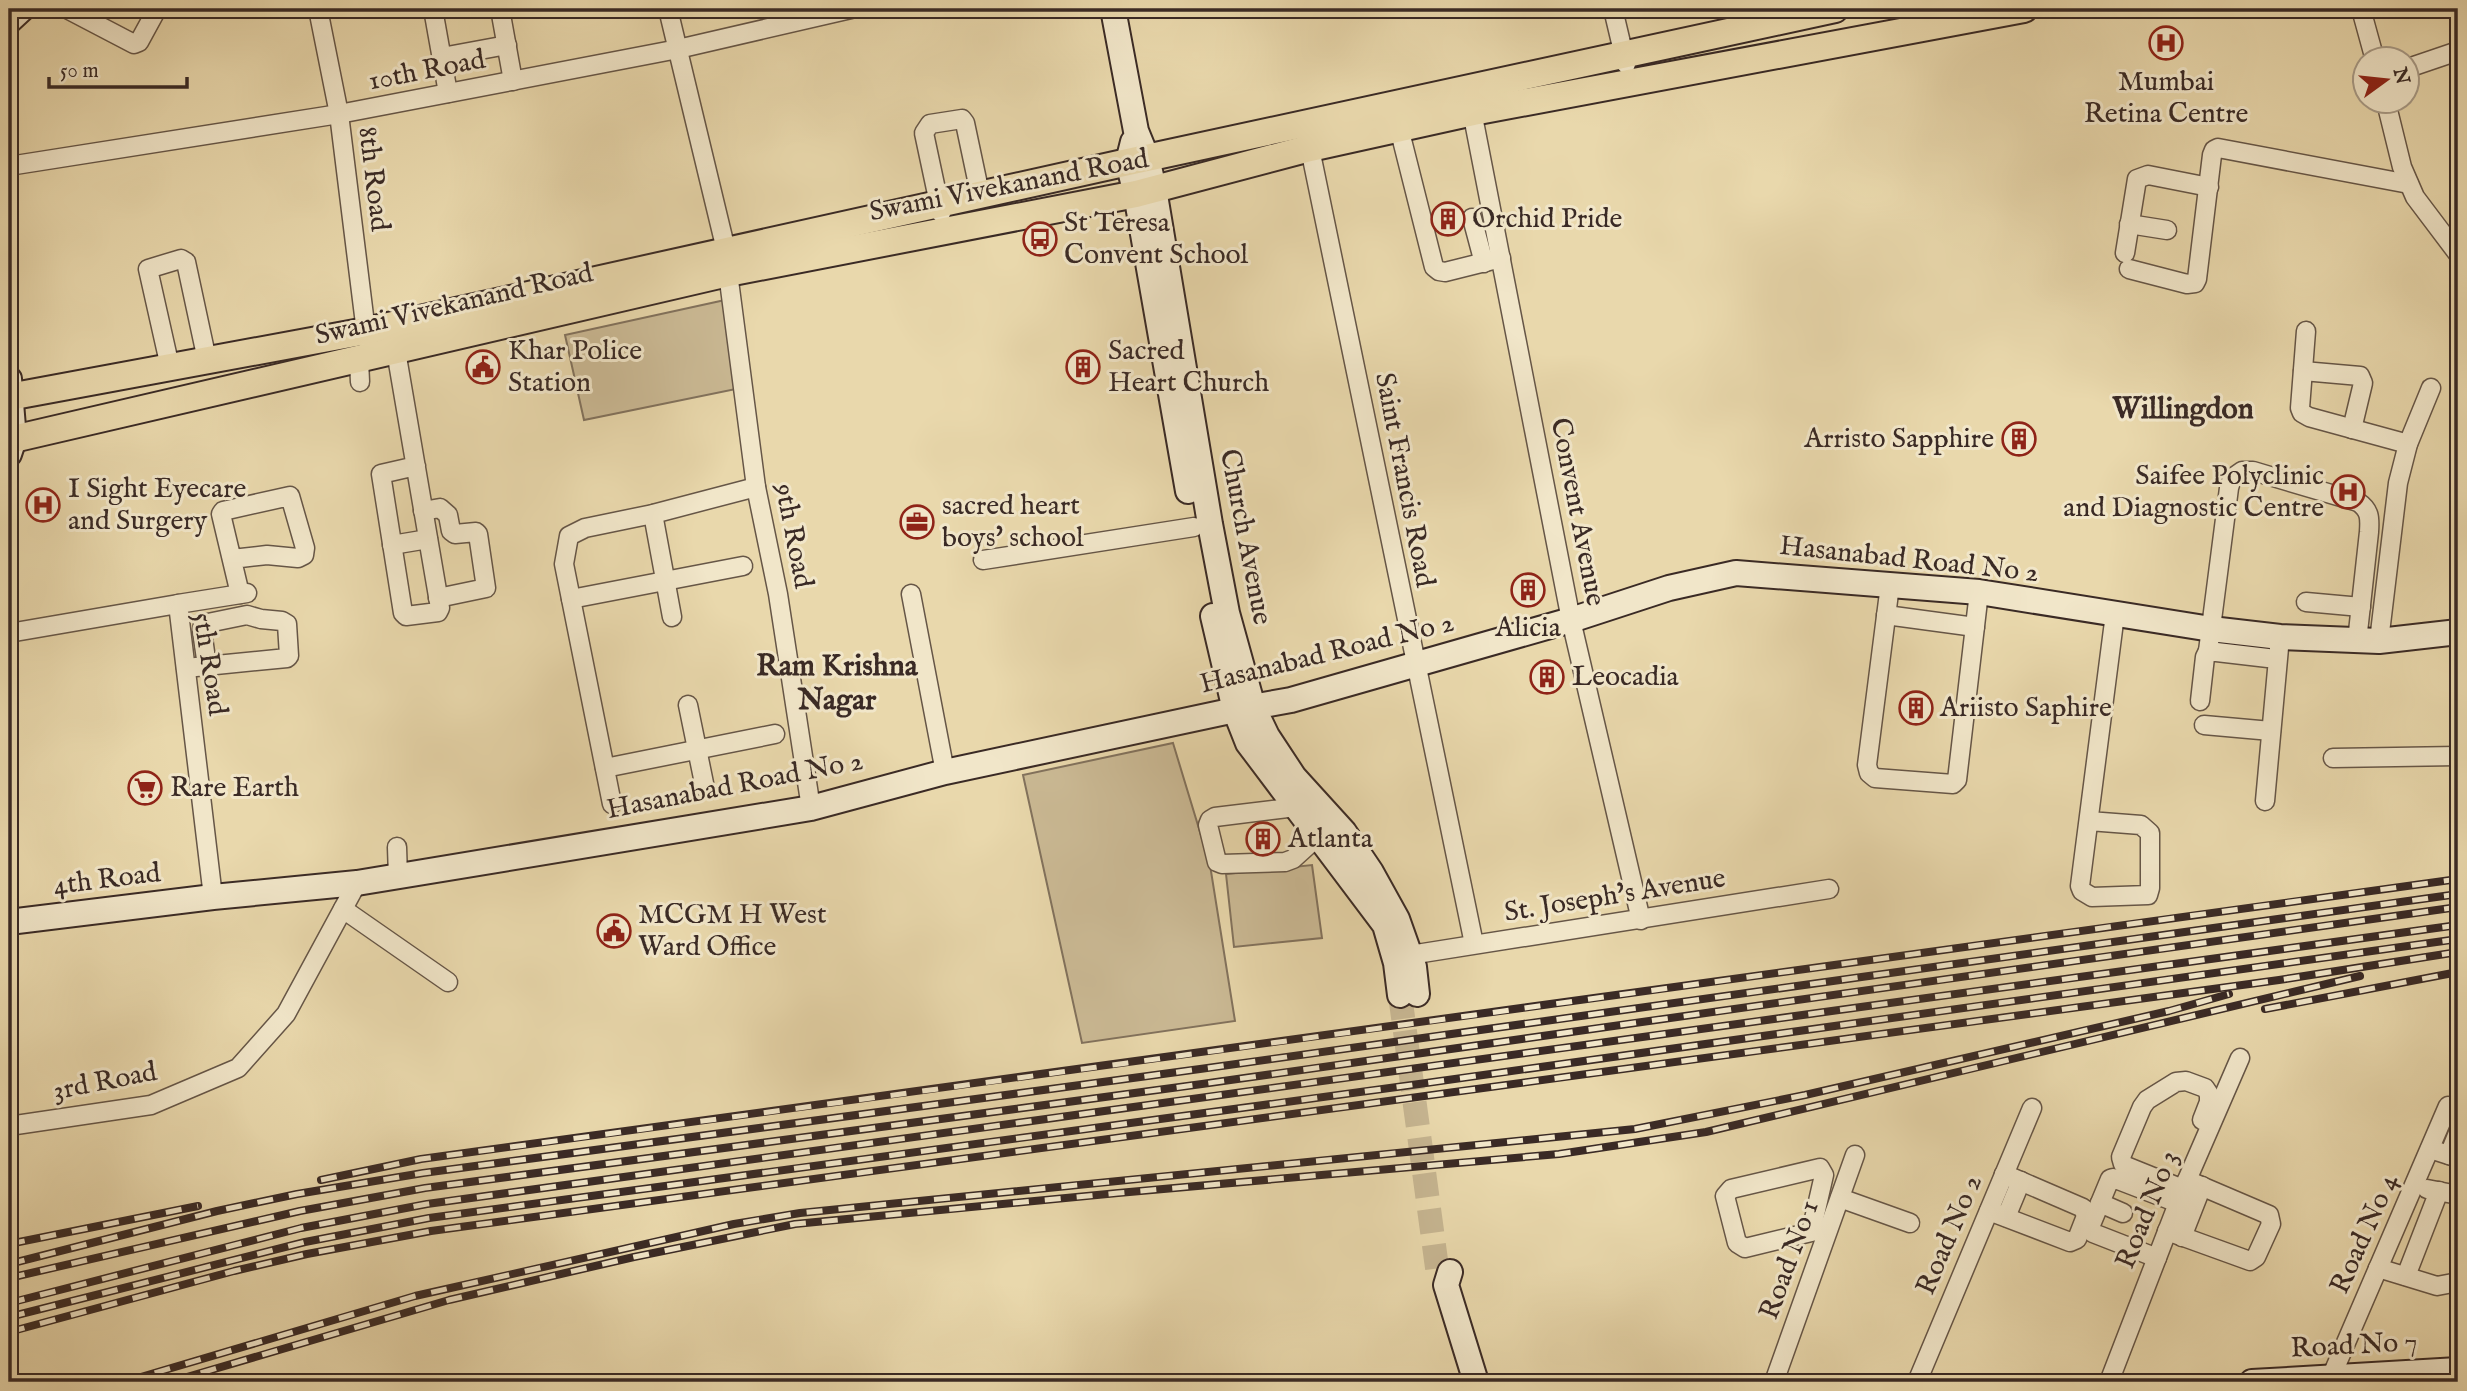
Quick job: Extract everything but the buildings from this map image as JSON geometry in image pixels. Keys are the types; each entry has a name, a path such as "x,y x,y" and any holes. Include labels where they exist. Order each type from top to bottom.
{"main road":[{"name":"Swami Vivekanand Road","path":"10,391 170,367 727,262 946,231 1145,192 1307,136 1470,100 1623,56 1835,9"},
{"name":"Swami Vivekanand Road","path":"11,444 298,374 363,367 396,351 980,194 1138,160 1307,136 1399,128 1470,100 1632,80 2024,9"},
{"path":"291,345 298,374"}],"street":[{"path":"9,22 22,9"},
{"path":"67,9 134,44 139,42 157,9"},
{"name":"8th Road","path":"318,9 339,114 366,331 363,367"},
{"path":"433,9 448,93"},
{"path":"500,9 513,81"},
{"name":"9th Road","path":"668,9 727,262 756,487 778,594 811,808"},
{"name":"10th Road","path":"9,166 339,114 678,49 851,9"},
{"path":"1113,9 1136,131 1138,160"},
{"path":"1614,9 1623,56 1632,80"},
{"path":"2361,9 2371,46"},
{"path":"442,57 507,45"},
{"path":"2422,63 2458,51"},
{"name":"Convent Avenue","path":"1470,100 1493,260 1571,620 1641,920"},
{"path":"2389,116 2402,167 2415,197 2458,254"},
{"path":"946,231 924,133 930,124 956,119 962,119 965,123 980,194"},
{"path":"1399,128 1434,267 1439,271 1445,272 1493,260 1472,218"},
{"name":"Saint Francis Road","path":"1307,136 1474,944"},
{"path":"2208,187 2148,175 2140,176 2135,181 2127,261 2187,284 2195,283 2197,279 2212,155 2214,150 2221,147 2409,184"},
{"name":"Church Avenue","path":"1138,160 1244,708 1267,736 1294,777 1385,925 1396,964 1409,994 1414,967 1397,919 1371,872 1327,829"},
{"path":"1145,192 1194,527 1221,658 1244,708 1248,743 1296,807 1327,829 1293,859 1284,862 1217,862 1208,825 1210,820 1215,817 1296,807"},
{"path":"2129,224 2167,230"},
{"path":"170,367 148,270 181,259 186,262 206,360"},
{"path":"2306,331 2300,408 2302,413 2408,444"},
{"path":"396,351 424,511 439,611 404,615 381,474 416,466"},
{"path":"2303,371 2360,376 2363,383 2352,429"},
{"path":"2368,641 2398,483 2408,444 2431,388"},
{"path":"10,391 11,444"},
{"path":"2200,701 2229,488 2232,478 2242,471 2253,471 2332,494 2358,502 2367,509 2370,519 2361,607 2368,641"},
{"path":"612,804 565,564 569,536 584,528 653,514 756,487"},
{"path":"232,559 267,555 298,558 304,555 305,548 290,496 223,511 232,559 239,595 234,617"},
{"path":"424,511 440,508 444,510 448,515 451,531 455,534 476,532 486,584 484,589 438,598"},
{"path":"653,514 672,617"},
{"path":"983,560 1194,527"},
{"path":"392,545 428,539"},
{"path":"571,599 743,566"},
{"name":"Hasanabad Road No 2","path":"213,897 398,877 811,808 945,772 1292,700 1571,620 1669,588 1736,573 1979,592 2115,614 2209,640 2273,644 2368,641 2458,632"},
{"path":"1890,585 1867,765 1869,773 1875,778 1951,783 1957,780 1979,592"},
{"path":"911,594 945,772"},
{"path":"178,604 239,595"},
{"path":"2306,602 2361,607"},
{"name":"5th Road","path":"9,633 178,604 213,897"},
{"path":"2089,821 2141,825 2148,829 2148,895 2092,897 2082,891 2080,886 2115,614"},
{"path":"186,668 206,666 288,657 285,622 252,615 204,624 202,631 206,666"},
{"path":"1886,615 1975,627"},
{"path":"2265,801 2266,730 2273,644"},
{"path":"688,705 705,788"},
{"path":"2204,725 2266,730"},
{"path":"605,768 775,734"},
{"path":"2333,758 2458,756"},
{"path":"397,847 398,877"},
{"name":"3rd Road","path":"9,1126 151,1105 238,1068 286,1014 357,883"},
{"name":"St. Joseph's Avenue","path":"1410,955 1829,889"},
{"name":"4th Road","path":"9,922 213,897"},
{"path":"343,909 448,982"},
{"name":"Road No 3","path":"2109,1382 2157,1258 2175,1234 2185,1189 2211,1111 2240,1058"},
{"path":"2185,1189 2175,1234 2250,1261 2256,1257 2272,1224 2269,1215 2185,1189 2123,1164 2121,1157 2142,1107 2147,1100 2176,1082 2186,1081 2205,1088 2209,1094 2211,1111"},
{"name":"Road No 4","path":"2330,1380 2448,1106"},
{"name":"Road No 2","path":"1917,1382 1989,1211 2013,1178 2032,1108"},
{"path":"2430,1149 2453,1156 2458,1133"},
{"name":"Road No 1","path":"1774,1382 1820,1230 1840,1198 1855,1155"},
{"path":"1817,1167 1823,1170 1820,1230 1740,1247 1725,1196 1731,1189 1817,1167"},
{"path":"1823,1178 1849,1173"},
{"path":"1989,1211 2070,1242 2077,1239 2086,1216 2083,1208 2013,1178 2006,1217"},
{"path":"2157,1258 2093,1233 2090,1227 2110,1179 2185,1189"},
{"path":"2414,1187 2458,1195"},
{"path":"2406,1276 2439,1192"},
{"path":"1840,1198 1910,1223"},
{"path":"2100,1203 2123,1213"},
{"path":"2378,1268 2437,1286 2458,1282"},
{"path":"1445,1277 1476,1382"},
{"name":"Road No 7","path":"2252,1382 2330,1380 2458,1370"}],"shaded area":[{"path":"725,300 736,389 584,420 565,335"},
{"path":"1173,743 1210,865 1235,1021 1082,1043 1023,775"},
{"path":"1312,865 1322,938 1234,947 1226,874"}],"tunnel":[{"path":"1400,995 1438,1275"}],"railway":[{"path":"321,1180 421,1159 2458,879"},
{"path":"9,1264 217,1211 297,1194 423,1173 1200,1069 2458,894"},
{"path":"9,1278 300,1211 425,1188 1202,1084 2458,907"},
{"path":"9,1303 301,1228 427,1204 2458,925"},
{"path":"9,1317 305,1242 429,1218 1419,1084 2458,939"},
{"path":"9,1332 234,1271 307,1254 431,1231 2279,980 2458,952"},
{"path":"2265,1009 2458,972"},
{"path":"170,1382 449,1300 634,1257 795,1224 1559,1154 1706,1132 2360,976"},
{"path":"124,1382 415,1296 734,1224 800,1213 1635,1129 1805,1095 2169,1011 2229,994"},
{"path":"9,1244 198,1206"}],"place":[{"name":"Mumbai Retina Centre","path":"2166,43"},
{"name":"Orchid Pride","path":"1448,219"},
{"name":"St Teresa Convent School","path":"1040,239"},
{"name":"Khar Police Station","path":"483,367"},
{"name":"Sacred Heart Church","path":"1083,367"},
{"name":"Arristo Sapphire","path":"2019,439"},
{"name":"Saifee Polyclinic and Diagnostic Centre","path":"2348,492"},
{"name":"I Sight Eyecare and Surgery","path":"43,505"},
{"name":"sacred heart boys' school","path":"917,522"},
{"name":"Alicia","path":"1528,590"},
{"name":"Leocadia","path":"1547,677"},
{"name":"Ariisto Saphire","path":"1916,708"},
{"name":"Rare Earth","path":"145,788"},
{"name":"Atlanta","path":"1263,839"},
{"name":"MCGM H West Ward Office","path":"614,931"}],"district":[{"name":"Willingdon","path":"2183,410"},
{"name":"Ram Krishna Nagar","path":"837,684"}]}
